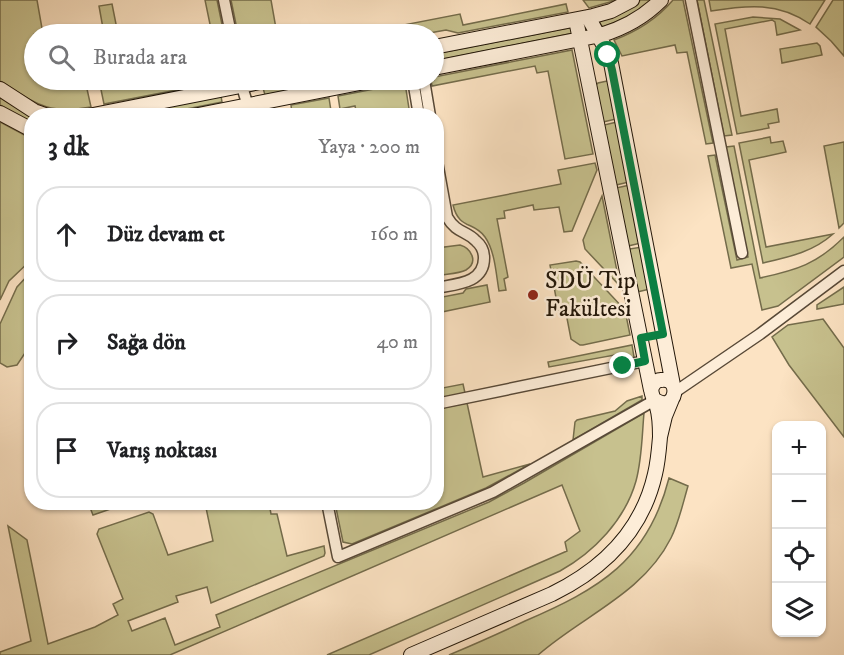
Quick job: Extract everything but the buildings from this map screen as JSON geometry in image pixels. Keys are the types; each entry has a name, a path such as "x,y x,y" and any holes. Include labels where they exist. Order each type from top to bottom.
{"street":[{"path":"224,0 229,24"},
{"path":"444,45 582,19 611,11 632,0"},
{"path":"444,66 599,36 635,20 661,0"},
{"path":"691,0 742,253"},
{"path":"411,655 561,589 587,574 603,561 632,530 649,495 655,474 660,436 673,392 612,70 599,36 582,19"},
{"path":"582,19 580,39 645,361 659,415 660,436"},
{"path":"587,75 612,70"},
{"path":"0,89 30,108"},
{"path":"124,108 205,90"},
{"path":"244,90 249,108"},
{"path":"258,108 333,90"},
{"path":"414,90 417,108"},
{"path":"426,90 429,108"},
{"path":"0,113 24,126"},
{"path":"444,202 444,221 478,243 484,262 479,273 469,281 444,286"},
{"path":"653,395 662,403 666,403 673,392 760,334 844,272"},
{"path":"641,338 663,334"},
{"path":"444,402 645,361"},
{"path":"653,395 655,382 662,379 670,382 673,392"},
{"path":"329,510 338,557 493,492 653,395"}],"shaded area":[{"path":"0,0 37,0 41,24 24,24 24,90 87,90 91,107 52,108 33,101 0,81"},
{"path":"205,0 217,0 222,24 210,24"},
{"path":"231,0 271,0 275,24 236,24"},
{"path":"583,0 617,0 589,8"},
{"path":"641,0 654,0 628,17 603,27 601,25 599,21"},
{"path":"673,0 683,0 713,143 706,144 687,52 677,53 675,45 622,56 614,40 646,24"},
{"path":"697,0 704,0 732,135 724,136"},
{"path":"709,0 825,0 810,24 786,12 762,7 738,7 711,11"},
{"path":"833,0 844,0 844,56 816,27"},
{"path":"112,4 116,24 102,24 99,6"},
{"path":"566,4 568,12 458,33 444,30 444,24 409,24 460,14 463,25"},
{"path":"753,17 780,19 800,30 777,35 775,22 772,20 725,29 741,116 777,109 779,122 768,124 769,128 737,134 715,24"},
{"path":"573,27 574,33 444,59 444,52"},
{"path":"817,43 822,55 782,63 780,49"},
{"path":"572,50 593,154 565,159 548,71 537,73 535,66 444,84 444,75"},
{"path":"607,81 616,119 603,122 596,85"},
{"path":"101,90 177,90 104,104"},
{"path":"264,90 290,90 265,95"},
{"path":"369,90 406,90 409,108 355,108 355,106 340,108 338,96"},
{"path":"221,96 222,102 192,108 162,108"},
{"path":"0,97 24,112 24,120 0,105"},
{"path":"329,98 331,108 291,108 291,105"},
{"path":"0,122 24,135 24,267 9,281 0,300"},
{"path":"617,122 629,182 616,185 604,125"},
{"path":"770,137 771,143 783,141 786,152 749,160 766,247 833,234 809,250 763,263 739,143"},
{"path":"844,142 844,223 839,228 824,146"},
{"path":"734,146 760,278 806,265 825,254 844,237 844,257 778,306 762,310 752,264 731,268 708,156 715,155 737,260 748,257 726,147"},
{"path":"595,163 597,170 572,231 564,232 559,207 534,210 533,205 504,211 505,218 497,219 508,277 504,279 506,290 499,291 495,263 485,237 459,218 453,205 561,184 558,170"},
{"path":"630,185 641,243 628,246 616,188"},
{"path":"602,196 620,286 585,249 583,240"},
{"path":"460,245 467,249 473,259 470,267 444,275 444,247"},
{"path":"642,247 650,289 637,292 629,249"},
{"path":"580,262 625,310 630,335 583,345 571,339 566,313 559,314 550,265"},
{"path":"24,280 24,354 17,365 7,367 0,363 0,324 17,287"},
{"path":"487,285 490,302 444,312 444,297 463,293 466,289"},
{"path":"844,287 844,304 817,309 817,305"},
{"path":"823,319 844,348 844,437 789,365 772,337 788,325"},
{"path":"632,345 635,363 623,366 620,354 549,367 548,362"},
{"path":"463,384 465,393 444,398 444,388"},
{"path":"642,396 642,400 573,440 577,420 615,411 627,401"},
{"path":"467,403 483,477 530,464 486,488 444,506 444,408"},
{"path":"644,413 640,464 631,495 607,534 585,554 560,571 369,655 327,655 567,551 565,542 580,531 562,485 170,655 0,655 0,652 31,641 8,526 27,540 48,644 95,627 118,615 113,604 123,599 97,534 99,529 149,512 153,514 168,555 213,541 206,510 270,510 271,514 277,514 287,556 324,546 324,556 211,603 207,587 176,596 178,602 128,621 132,631 165,618 175,645 220,627 216,615 489,502"},
{"path":"669,478 688,486 676,526 659,558 628,589 538,655 449,655 576,597 617,569 648,531 660,507"},
{"path":"91,510 108,510 93,515"},
{"path":"336,510 433,510 352,544 343,542"}],"place":[{"name":"SDÜ Tıp Fakültesi","path":"533,295"}],"route":[{"path":"608,55 663,334 641,338 645,361 623,366"}]}
